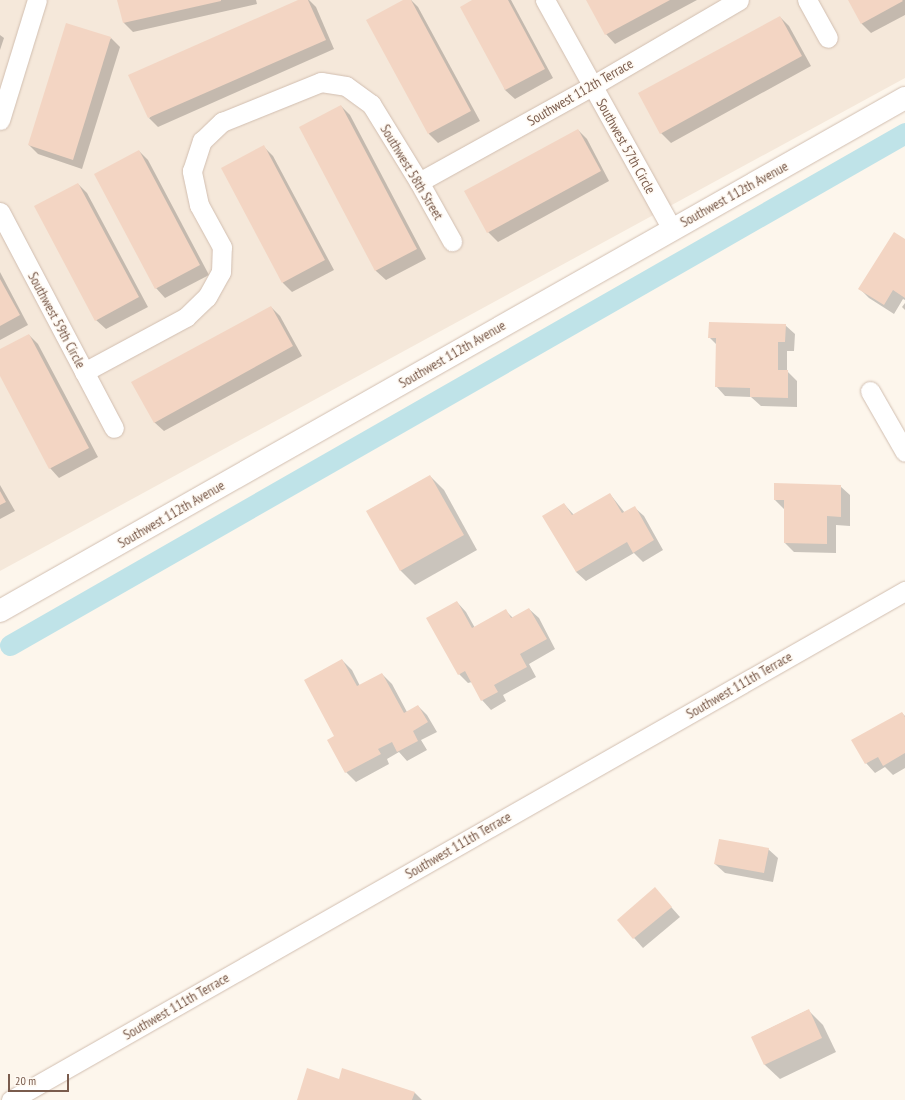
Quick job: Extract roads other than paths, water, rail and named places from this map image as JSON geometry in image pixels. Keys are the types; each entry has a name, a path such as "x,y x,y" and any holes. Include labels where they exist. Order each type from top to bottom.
{"street":[{"path":"0,120 37,0"},
{"name":"Southwest 57th Circle","path":"545,0 672,229"},
{"name":"Southwest 112th Terrace","path":"419,182 592,86 739,0"},
{"path":"807,0 828,38"},
{"name":"Southwest 58th Street","path":"84,372 186,317 207,297 221,272 222,247 199,205 192,171 202,141 222,122 321,82 346,86 371,104 419,182 452,241"},
{"name":"Southwest 112th Avenue","path":"0,611 905,98"},
{"name":"Southwest 59th Circle","path":"0,212 114,428"},
{"path":"870,391 905,452"},
{"name":"Southwest 111th Terrace","path":"11,1100 905,590"}],"waterway":[{"path":"10,645 905,133"}]}
